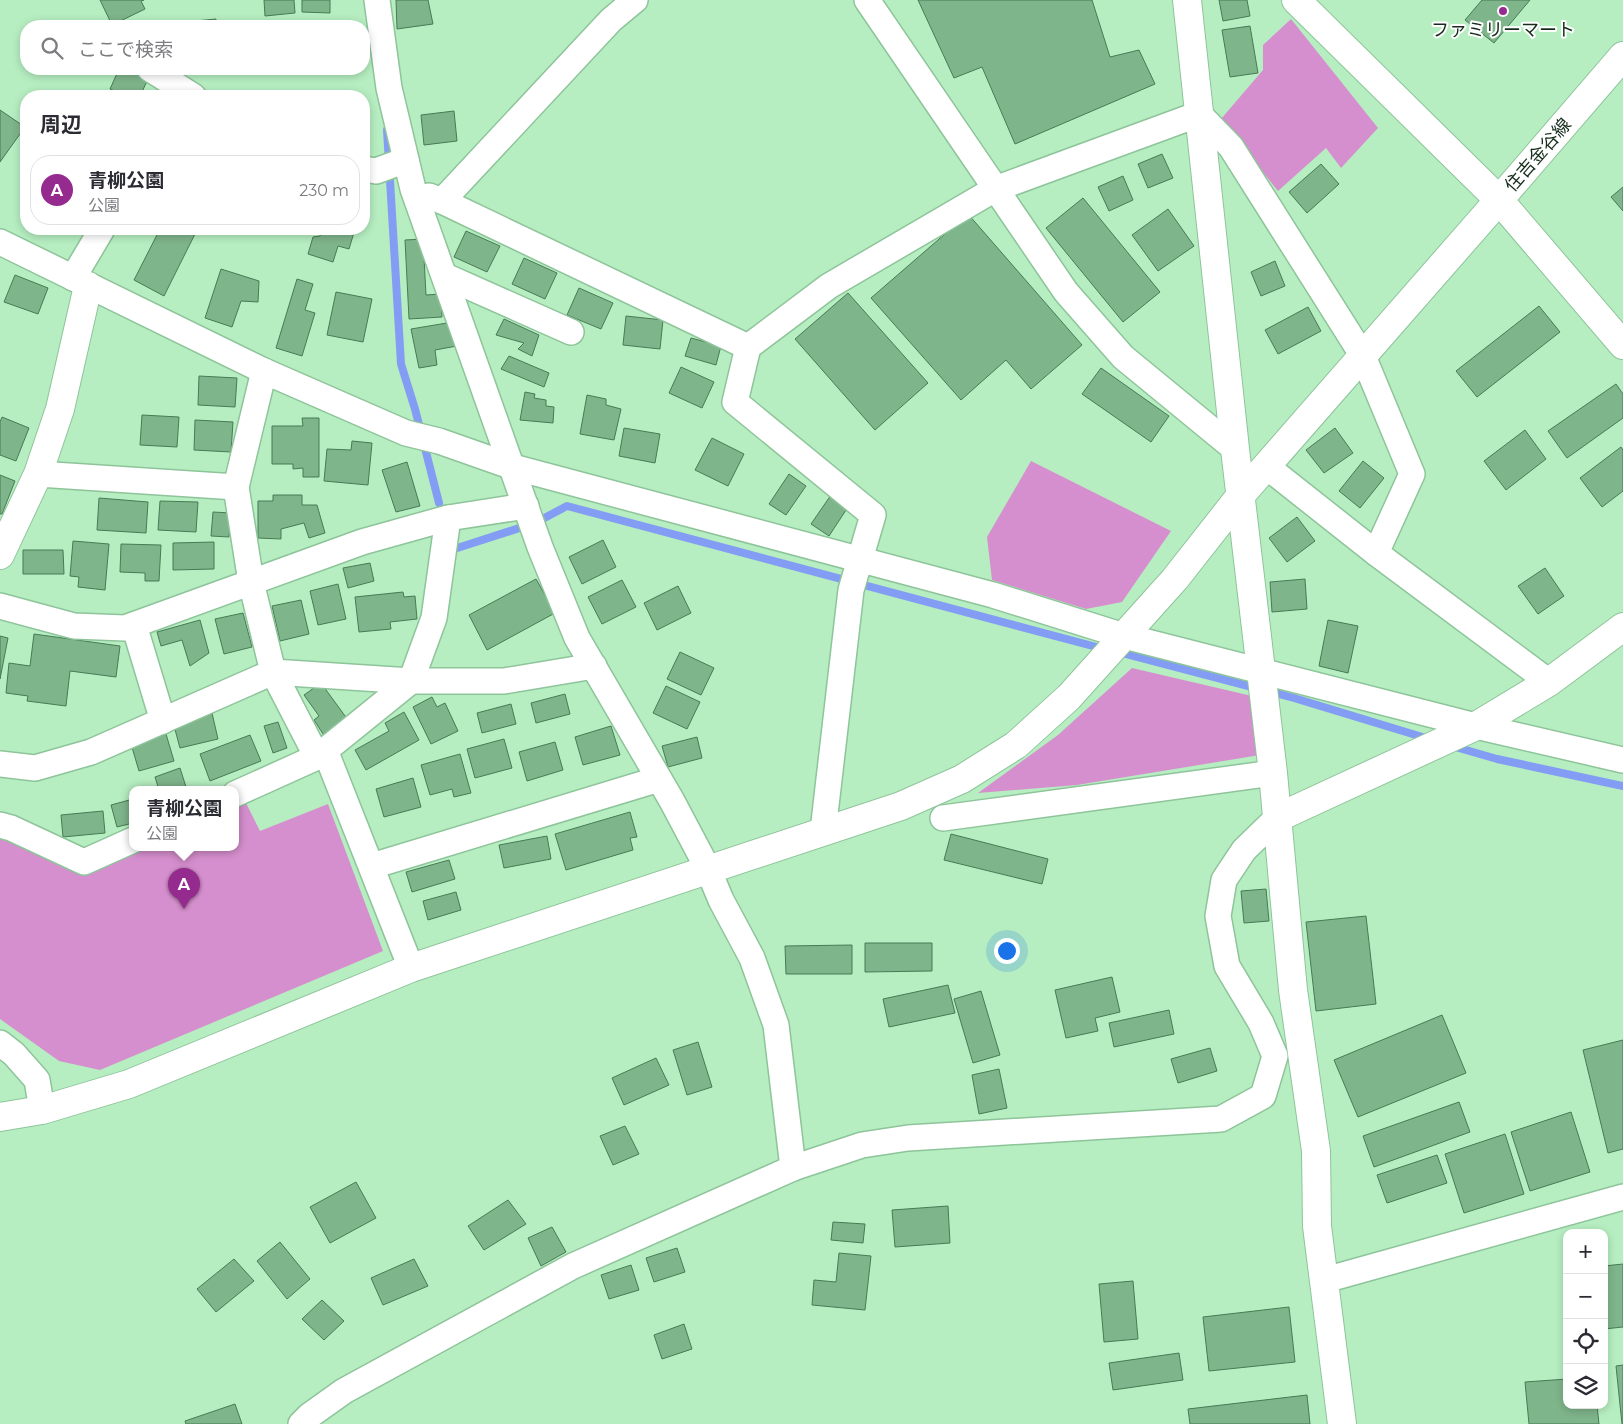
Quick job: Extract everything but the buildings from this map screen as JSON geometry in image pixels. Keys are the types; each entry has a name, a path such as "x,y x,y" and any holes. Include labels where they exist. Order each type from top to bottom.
{"street":[{"path":"377,0 390,88 405,161 413,188 530,517 577,638 659,779 708,869 721,900 752,958 776,1025 793,1168"},
{"path":"442,201 611,20 635,0"},
{"path":"867,0 1066,292 1123,357 1235,449"},
{"path":"1188,0 1294,990 1316,1151 1317,1226 1342,1424"},
{"path":"0,1117 42,1110 129,1084 411,968 901,806 962,779 1016,745 1069,697 1175,579 1241,495 1499,200 1296,0"},
{"name":"住吉金谷線","path":"1623,56 1499,200 1623,345"},
{"path":"158,75 179,90"},
{"path":"823,831 851,590 873,515 735,402 748,347 829,286 995,189 1199,114"},
{"path":"1199,114 1231,146 1363,356 1412,474 1376,553"},
{"path":"370,170 405,161"},
{"path":"413,188 748,347"},
{"path":"0,555 38,474 60,409 81,282 100,235"},
{"path":"2,248 81,282 264,372 406,434 439,441 513,467 993,595 1124,636 1261,684 1623,760"},
{"path":"445,276 571,332"},
{"path":"264,372 236,487 251,582 273,672 321,753 372,866 411,968"},
{"path":"1266,466 1376,553 1549,682"},
{"path":"38,474 236,487"},
{"path":"0,606 74,626 125,628 362,542 530,517"},
{"path":"239,792 321,753 411,681 434,618 447,529"},
{"path":"134,625 163,720"},
{"path":"301,1424 344,1391 573,1266 793,1168 862,1145 908,1138 1221,1119 1263,1096 1275,1056 1261,1024 1227,966 1218,916 1224,880 1244,850 1277,818 1469,729 1549,682 1623,627"},
{"path":"0,764 35,768 91,752 273,672 411,681 504,681 594,666"},
{"path":"943,818 1272,773"},
{"path":"372,866 659,779"},
{"path":"0,825 11,828 84,862 129,842"},
{"path":"0,1043 14,1054 37,1080 42,1110"},
{"path":"1325,1280 1623,1197"}],"shaded area":[{"path":"1291,19 1378,128 1341,168 1326,148 1278,191 1221,119 1263,70 1263,45"},
{"path":"1031,461 1171,531 1122,602 1086,609 992,580 987,537"},
{"path":"1132,668 1252,696 1260,755 1077,785 978,793 1058,735"},
{"path":"244,799 260,831 328,804 383,951 100,1070 59,1061 0,1019 0,834 74,867 129,849 129,851 239,851 239,801"}],"waterway":[{"path":"387,130 401,364 415,409 439,503"},
{"path":"448,551 535,523 567,506 1104,649"},
{"path":"1118,652 1294,698 1429,739"},
{"path":"1452,746 1497,759 1623,786"}],"place":[{"name":"ファミリーマート","path":"1503,11"},
{"name":"青柳公園","path":"184,909"}]}
